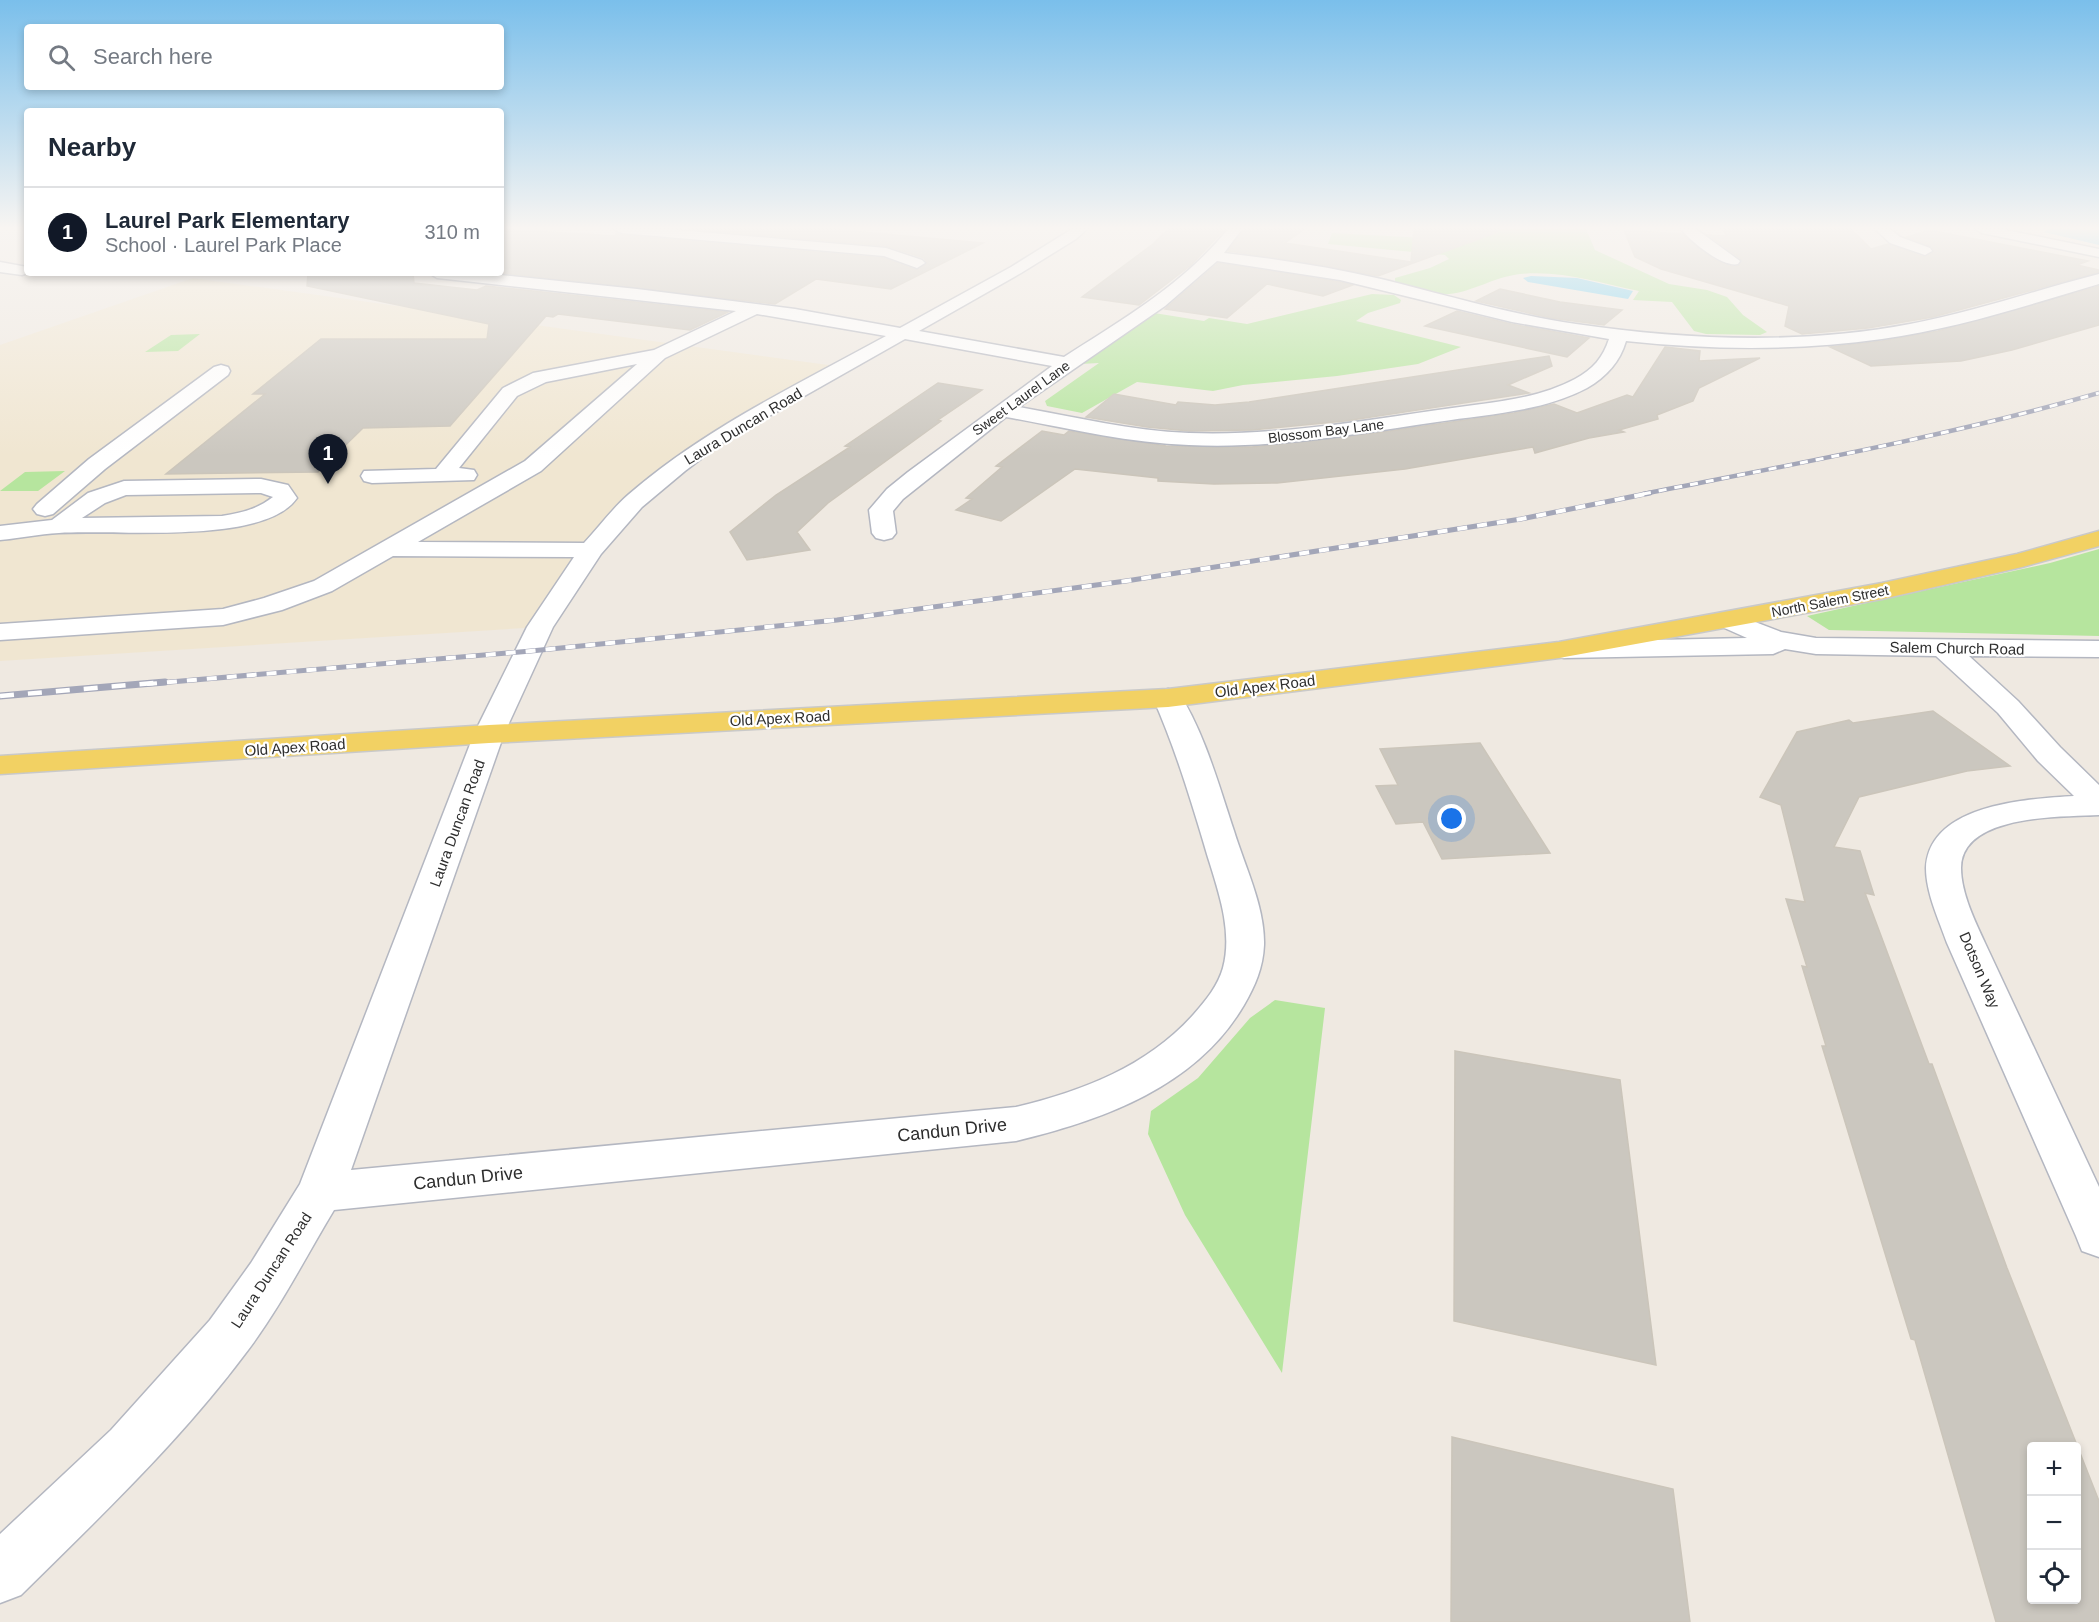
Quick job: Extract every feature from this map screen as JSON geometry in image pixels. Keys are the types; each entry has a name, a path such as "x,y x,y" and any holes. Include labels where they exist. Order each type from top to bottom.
{"main road":[{"name":"North Salem Street","path":"1559,650 1894,589 2022,560 2099,538"},
{"name":"Old Apex Road","path":"0,765 489,734 1168,698 1559,650"}],"street":[{"path":"717,305 901,333 1068,363"},
{"name":"Laura Duncan Road","path":"0,1574 130,1449 228,1337 268,1278 320,1192 489,734 540,627 591,550 634,502 677,466 708,444 953,305"},
{"name":"Sweet Laurel Lane","path":"884,533 881,510 895,494 1003,410 1153,305"},
{"path":"1459,305 1497,314 1619,334 1748,342 1850,338 1910,329 2002,305"},
{"path":"443,474 510,392 523,384 540,377 659,354 755,309"},
{"name":"Blossom Bay Lane","path":"1003,410 1167,438 1226,441 1300,436 1505,405 1552,394 1583,382 1599,372 1615,352 1619,334"},
{"path":"0,632 223,617 273,604 323,586 533,466 659,354"},
{"path":"0,547 11,532 221,371"},
{"path":"372,476 443,474 513,477"},
{"path":"11,532 59,526 222,523 250,518 272,509 286,498 280,490 261,486 124,488 105,493 85,503 59,526"},
{"path":"387,549 591,550"},
{"name":"Salem Church Road","path":"1729,620 1771,639 1816,646"},
{"name":"Salem Church Road","path":"1559,650 1816,646 2099,649"},
{"name":"Dotson Way","path":"1943,647 2008,707 2049,754 2099,804"},
{"name":"Candun Drive","path":"320,1192 1016,1124 1058,1115 1145,1078 1178,1056 1206,1030 1228,999 1242,969 1245,937 1239,908 1200,775 1168,698"},
{"name":"Dotson Way","path":"2099,804 2022,811 1997,816 1973,825 1951,842 1943,870 1954,909 1979,971 2099,1236"}],"shaded area":[{"path":"116,305 388,305 843,367 716,438 634,502 540,627 0,661 0,345"}],"green space":[{"path":"1327,305 1395,305 1368,313 1356,321 1461,347 1418,364 1337,376 1243,385 1213,391 1137,382 1082,413 1047,406 1045,401 1099,363 1080,364 1154,313 1204,321 1209,318 1247,324"},
{"path":"1674,305 1734,305 1743,315 1767,332 1760,335 1706,334 1694,331"},
{"path":"200,334 178,351 145,352 171,335"},
{"path":"65,471 38,491 0,491 25,472"},
{"path":"2099,549 2099,636 1829,630 1807,616 2050,563"},
{"path":"1275,1000 1325,1008 1282,1373 1185,1215 1148,1134 1151,1111 1198,1078 1250,1018"}],"building":[{"path":"397,305 660,305 728,312 690,330 558,314 553,317 546,316 450,426 363,428 318,472 166,474 265,394 253,394 321,339 487,339 489,324"},
{"path":"1170,305 1243,305 1227,318 1165,309"},
{"path":"1492,305 1581,305 1622,310 1604,325 1551,318"},
{"path":"1784,305 1978,305 1933,317 1868,328 1802,334 1785,326 1789,306"},
{"path":"2032,305 2099,305 2099,325 2012,350 1961,361 1871,366 1830,347 1938,331"},
{"path":"1457,311 1511,324 1589,338 1567,357 1425,326"},
{"path":"1665,347 1700,351 1699,361 1760,358 1699,388 1693,401 1657,415 1658,419 1619,430 1624,432 1589,438 1535,453 1533,447 1405,469 1277,483 1214,484 1158,481 1158,478 1075,469 1001,521 956,510 972,499 966,498 1002,467 996,466 1042,431 1064,435 1069,431 1166,446 1252,447 1376,433 1514,413 1554,404 1577,413 1627,395 1633,397"},
{"path":"1549,356 1552,366 1508,385 1529,393 1345,421 1252,430 1189,431 1086,417 1114,394 1176,405 1178,402 1215,405 1249,402"},
{"path":"938,383 982,390 938,420 941,421 828,503 797,532 810,550 747,560 730,532 776,495 850,447 845,446"},
{"path":"1933,711 2010,766 1967,771 1859,797 1834,847 1860,851 1874,895 1865,893 2076,1442 2027,1442 2027,1604 2081,1604 2081,1455 2099,1501 2099,1622 1996,1622 1915,1340 1911,1339 1822,1046 1826,1046 1802,966 1807,967 1786,899 1805,902 1781,805 1760,797 1797,732 1849,720 1853,723"},
{"path":"1480,743 1550,853 1442,859 1423,822 1396,824 1376,786 1398,785 1380,749"},
{"path":"1455,1051 1620,1080 1656,1365 1454,1321"},
{"path":"1452,1437 1673,1489 1690,1622 1451,1622"}],"railway":[{"path":"1643,494 1929,436 2099,393"},
{"path":"147,684 531,651 837,620 1126,581 1521,519 1650,493"},
{"path":"0,696 165,682"}],"place":[{"name":"Laurel Park Elementary","path":"328,484"}]}
